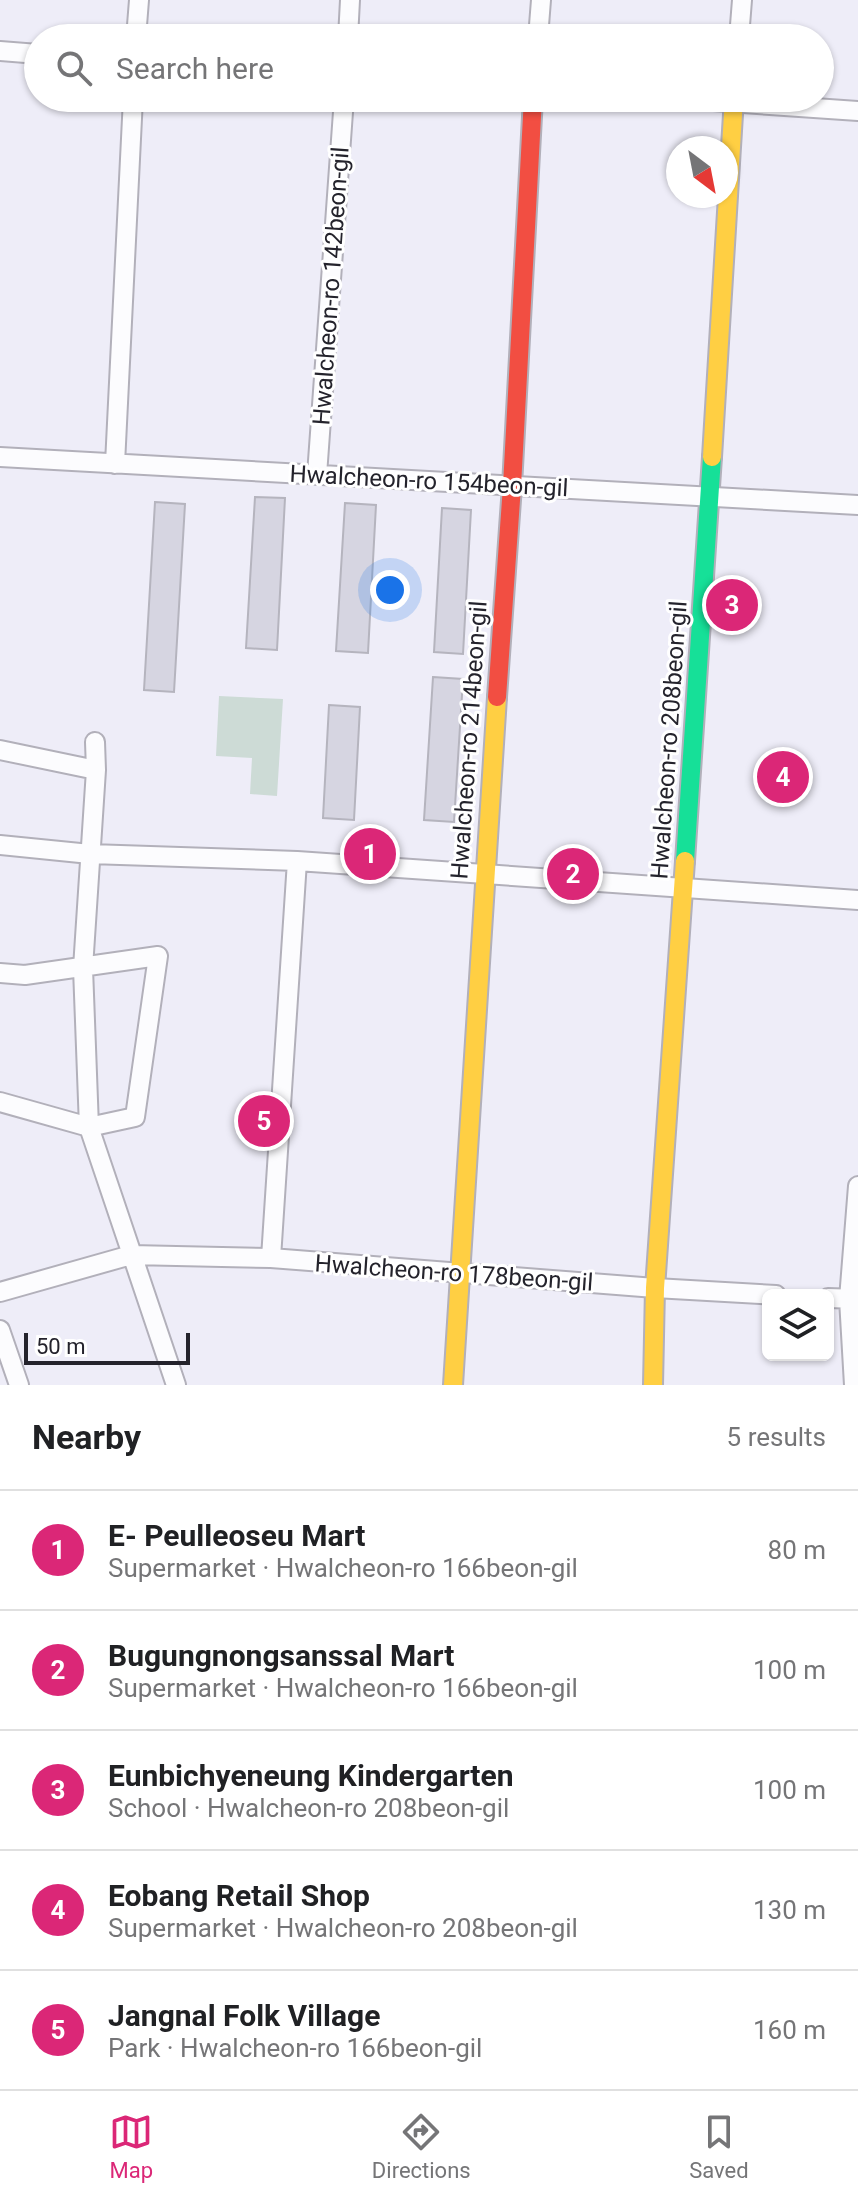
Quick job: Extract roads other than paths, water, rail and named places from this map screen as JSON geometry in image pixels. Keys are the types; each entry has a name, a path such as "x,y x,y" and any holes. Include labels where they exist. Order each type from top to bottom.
{"street":[{"path":"137,24 139,0"},
{"path":"349,24 350,0"},
{"path":"539,24 541,0"},
{"path":"740,24 742,0"},
{"path":"0,51 24,53"},
{"path":"834,109 858,111"},
{"path":"115,464 132,112"},
{"name":"Hwalcheon-ro 142beon-gil","path":"317,475 343,112"},
{"name":"Hwalcheon-ro 214beon-gil","path":"453,1385 484,874 512,486 532,112"},
{"name":"Hwalcheon-ro 208beon-gil","path":"653,1385 655,1288 710,497 732,112"},
{"name":"Hwalcheon-ro 154beon-gil","path":"0,457 858,505"},
{"path":"95,742 96,770 83,968 89,1127 176,1385"},
{"path":"0,750 96,770"},
{"path":"0,845 90,854 297,861 858,900"},
{"path":"271,1258 297,861"},
{"path":"0,973 25,975 158,956 135,1117 89,1127 0,1102"},
{"path":"854,1385 853,1299 858,1186"},
{"name":"Hwalcheon-ro 178beon-gil","path":"0,1292 131,1255 271,1258 762,1294"},
{"path":"0,1330 19,1385"}],"place":[{"name":"Eunbichyeneung Kindergarten","path":"732,605"},
{"name":"Eobang Retail Shop","path":"783,777"},
{"name":"E- Peulleoseu Mart","path":"370,854"},
{"name":"Bugungnongsanssal Mart","path":"573,874"},
{"name":"Jangnal Folk Village","path":"264,1121"}]}
